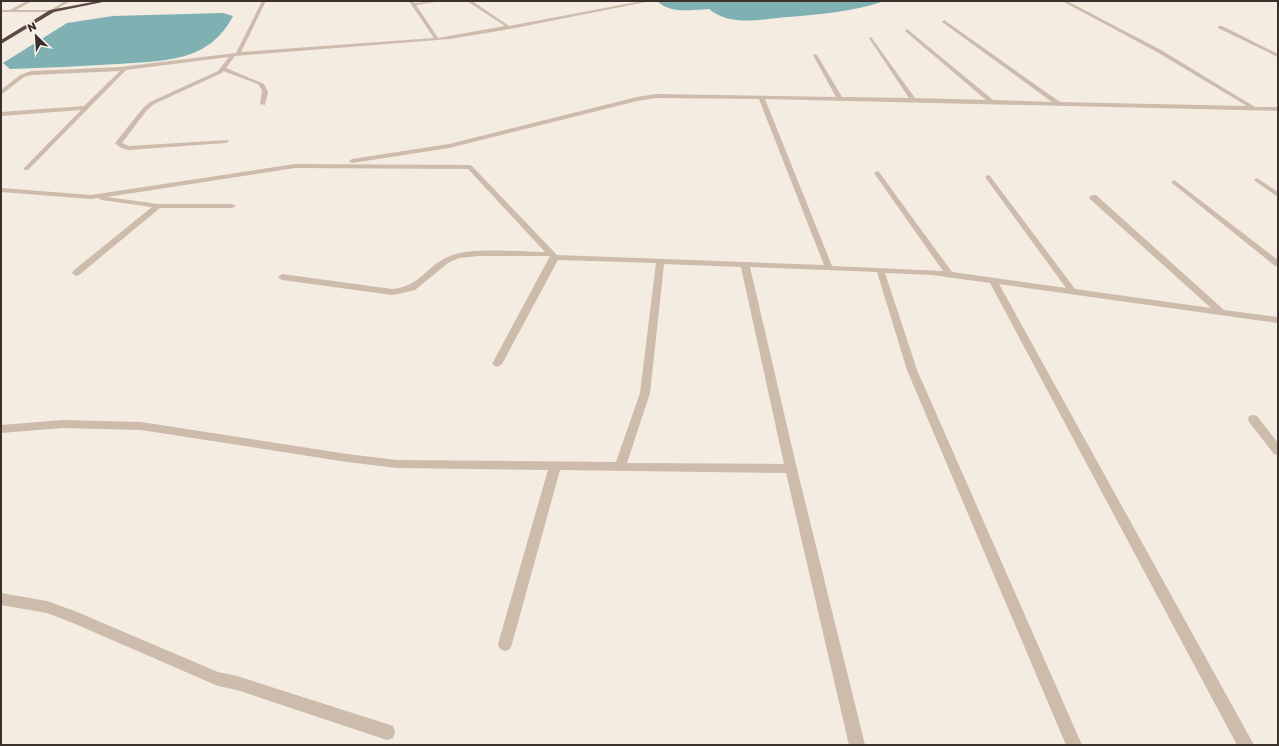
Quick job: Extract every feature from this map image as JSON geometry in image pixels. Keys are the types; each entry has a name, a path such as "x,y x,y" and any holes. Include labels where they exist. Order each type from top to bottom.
{"highway":[{"path":"2,41 52,10 106,1"}],"street":[{"path":"10,11 30,1"},
{"path":"1,11 52,10 68,1"},
{"path":"226,141 129,148 123,147 118,143 145,109 152,103 223,69 236,54 264,1"},
{"path":"412,2 440,1"},
{"path":"469,1 510,28"},
{"path":"1,93 22,76 31,73 124,69 236,54 437,39 510,28 649,1"},
{"path":"1064,1 1159,51 1253,108"},
{"path":"412,2 437,39"},
{"path":"944,21 1059,104"},
{"path":"1220,27 1278,56"},
{"path":"907,30 992,102"},
{"path":"871,38 914,100"},
{"path":"815,55 840,99"},
{"path":"26,169 84,108 124,69"},
{"path":"223,69 260,83 265,87 266,91 263,104"},
{"path":"321,166 434,149 647,97 761,97 1278,109"},
{"path":"761,97 829,268"},
{"path":"1,114 84,108"},
{"path":"91,196 295,166 470,167 554,256"},
{"path":"877,172 949,274"},
{"path":"988,177 1073,292"},
{"path":"1257,180 1278,195"},
{"path":"1174,182 1278,264"},
{"path":"1,190 91,196 158,206 232,206"},
{"path":"1093,197 1221,312"},
{"path":"76,273 158,206"},
{"path":"282,277 401,292 416,287 446,261 454,257 471,254 554,256 932,272 1278,320"},
{"path":"497,364 554,256"},
{"path":"620,467 645,393 660,261"},
{"path":"745,264 791,469 857,745"},
{"path":"880,270 912,370 1074,745"},
{"path":"993,280 1246,745"},
{"path":"1253,419 1278,451"},
{"path":"1,429 63,424 141,426 347,458 397,464 791,469"},
{"path":"506,644 555,466"},
{"path":"1,599 47,607 77,618 218,679 237,683 387,732"}],"water":[{"path":"657,1 885,1 860,8 837,12 768,19 737,20 717,15 709,9 675,10 662,5"},
{"path":"223,13 233,16 218,37 196,52 185,56 139,63 64,67 10,69 3,63 67,23 113,16"}]}
